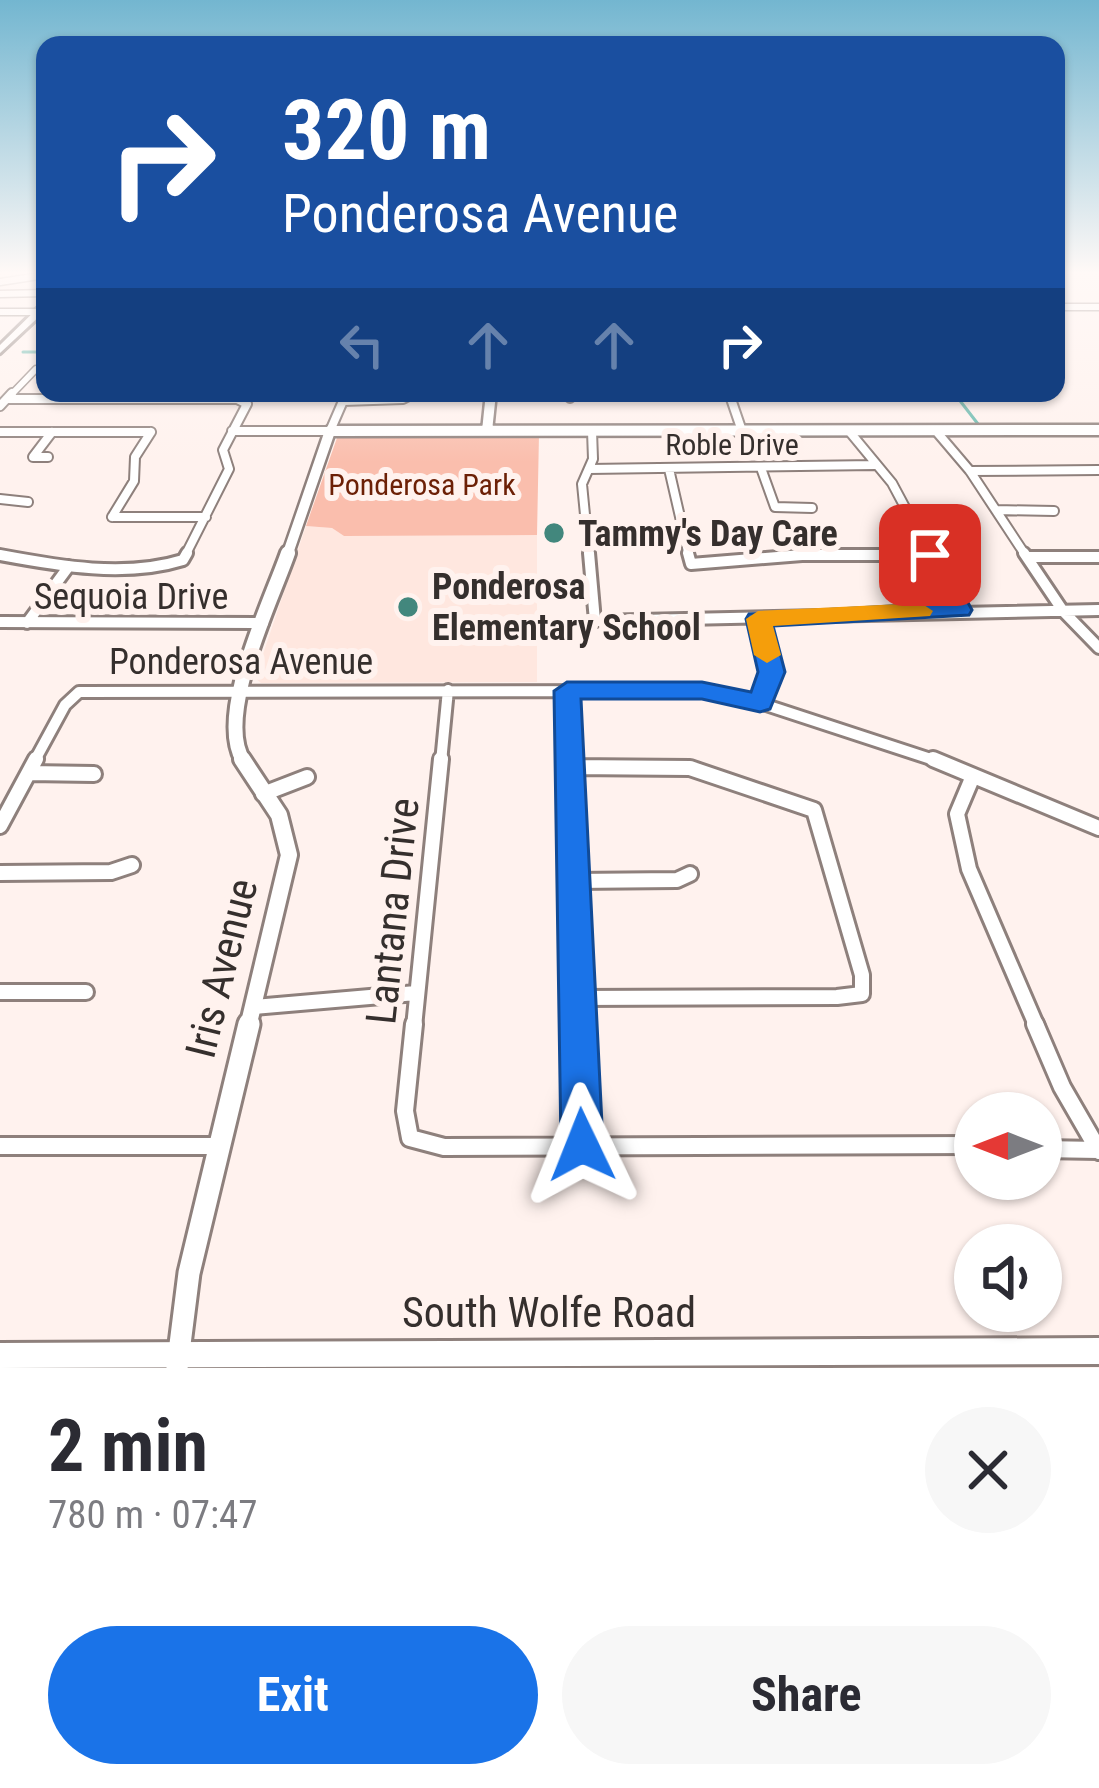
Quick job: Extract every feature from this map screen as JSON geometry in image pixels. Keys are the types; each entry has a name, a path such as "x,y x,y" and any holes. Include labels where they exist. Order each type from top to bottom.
{"main road":[{"name":"South Wolfe Road","path":"0,1356 178,1362 1099,1351"}],"street":[{"path":"4,402 36,373"},
{"path":"4,402 36,402"},
{"path":"0,555 69,566 178,562 186,556 229,469 223,450 246,402"},
{"name":"Iris Avenue","path":"178,1362 189,1273 217,1145 289,855 279,815 237,751 234,720 263,623 330,431 345,402"},
{"path":"488,431 490,402"},
{"path":"732,402 742,431"},
{"path":"232,431 1099,430"},
{"path":"592,431 593,459 582,484 595,621 1099,610"},
{"path":"849,431 892,483 960,610"},
{"path":"936,431 970,471 1064,611 1099,648"},
{"path":"0,432 151,432 135,457 134,481 112,517 206,517"},
{"path":"48,457 33,457 52,432"},
{"name":"Roble Drive","path":"589,469 875,465"},
{"path":"761,468 775,507 812,508"},
{"path":"669,469 691,564 802,555 930,555"},
{"path":"970,471 1099,470"},
{"path":"0,499 28,502"},
{"path":"996,510 1054,511"},
{"path":"1028,557 1099,557"},
{"path":"27,623 69,566"},
{"path":"758,619 771,672 760,703"},
{"name":"Sequoia Drive","path":"0,622 263,623"},
{"name":"Lantana Drive","path":"448,690 405,1111 410,1138 444,1147 582,1145"},
{"path":"567,691 582,1145 954,1145"},
{"name":"Ponderosa Avenue","path":"29,773 65,705 79,692 702,691 760,703 921,754 1098,833"},
{"path":"570,767 690,768 814,810 862,975 862,994 578,998"},
{"path":"0,826 29,773 94,773"},
{"path":"973,776 957,814 969,869 1062,1087 1099,1151"},
{"path":"263,794 307,777"},
{"path":"0,874 112,872 132,866"},
{"path":"574,881 677,880 690,874"},
{"path":"0,992 86,992"},
{"path":"253,1007 416,993"},
{"path":"0,1146 217,1145"},
{"path":"1062,1150 1099,1151"}],"shaded area":[{"name":"Ponderosa Elementary School","path":"306,526 332,528 344,536 537,535 537,682 261,683 255,678"}],"green space":[{"name":"Ponderosa Park","path":"539,434 537,535 344,536 332,528 306,526 338,435"}],"waterway":[{"path":"23,352 36,352"},
{"path":"961,402 978,424"}],"slow traffic":[{"path":"767,655 758,619 921,611"}],"place":[{"name":"Tammy's Day Care","path":"554,533"},
{"name":"Ponderosa Elementary School","path":"408,607"}],"route":[{"path":"582,1145 567,691 702,691 760,703 771,672 758,619 960,610 930,555"}]}
